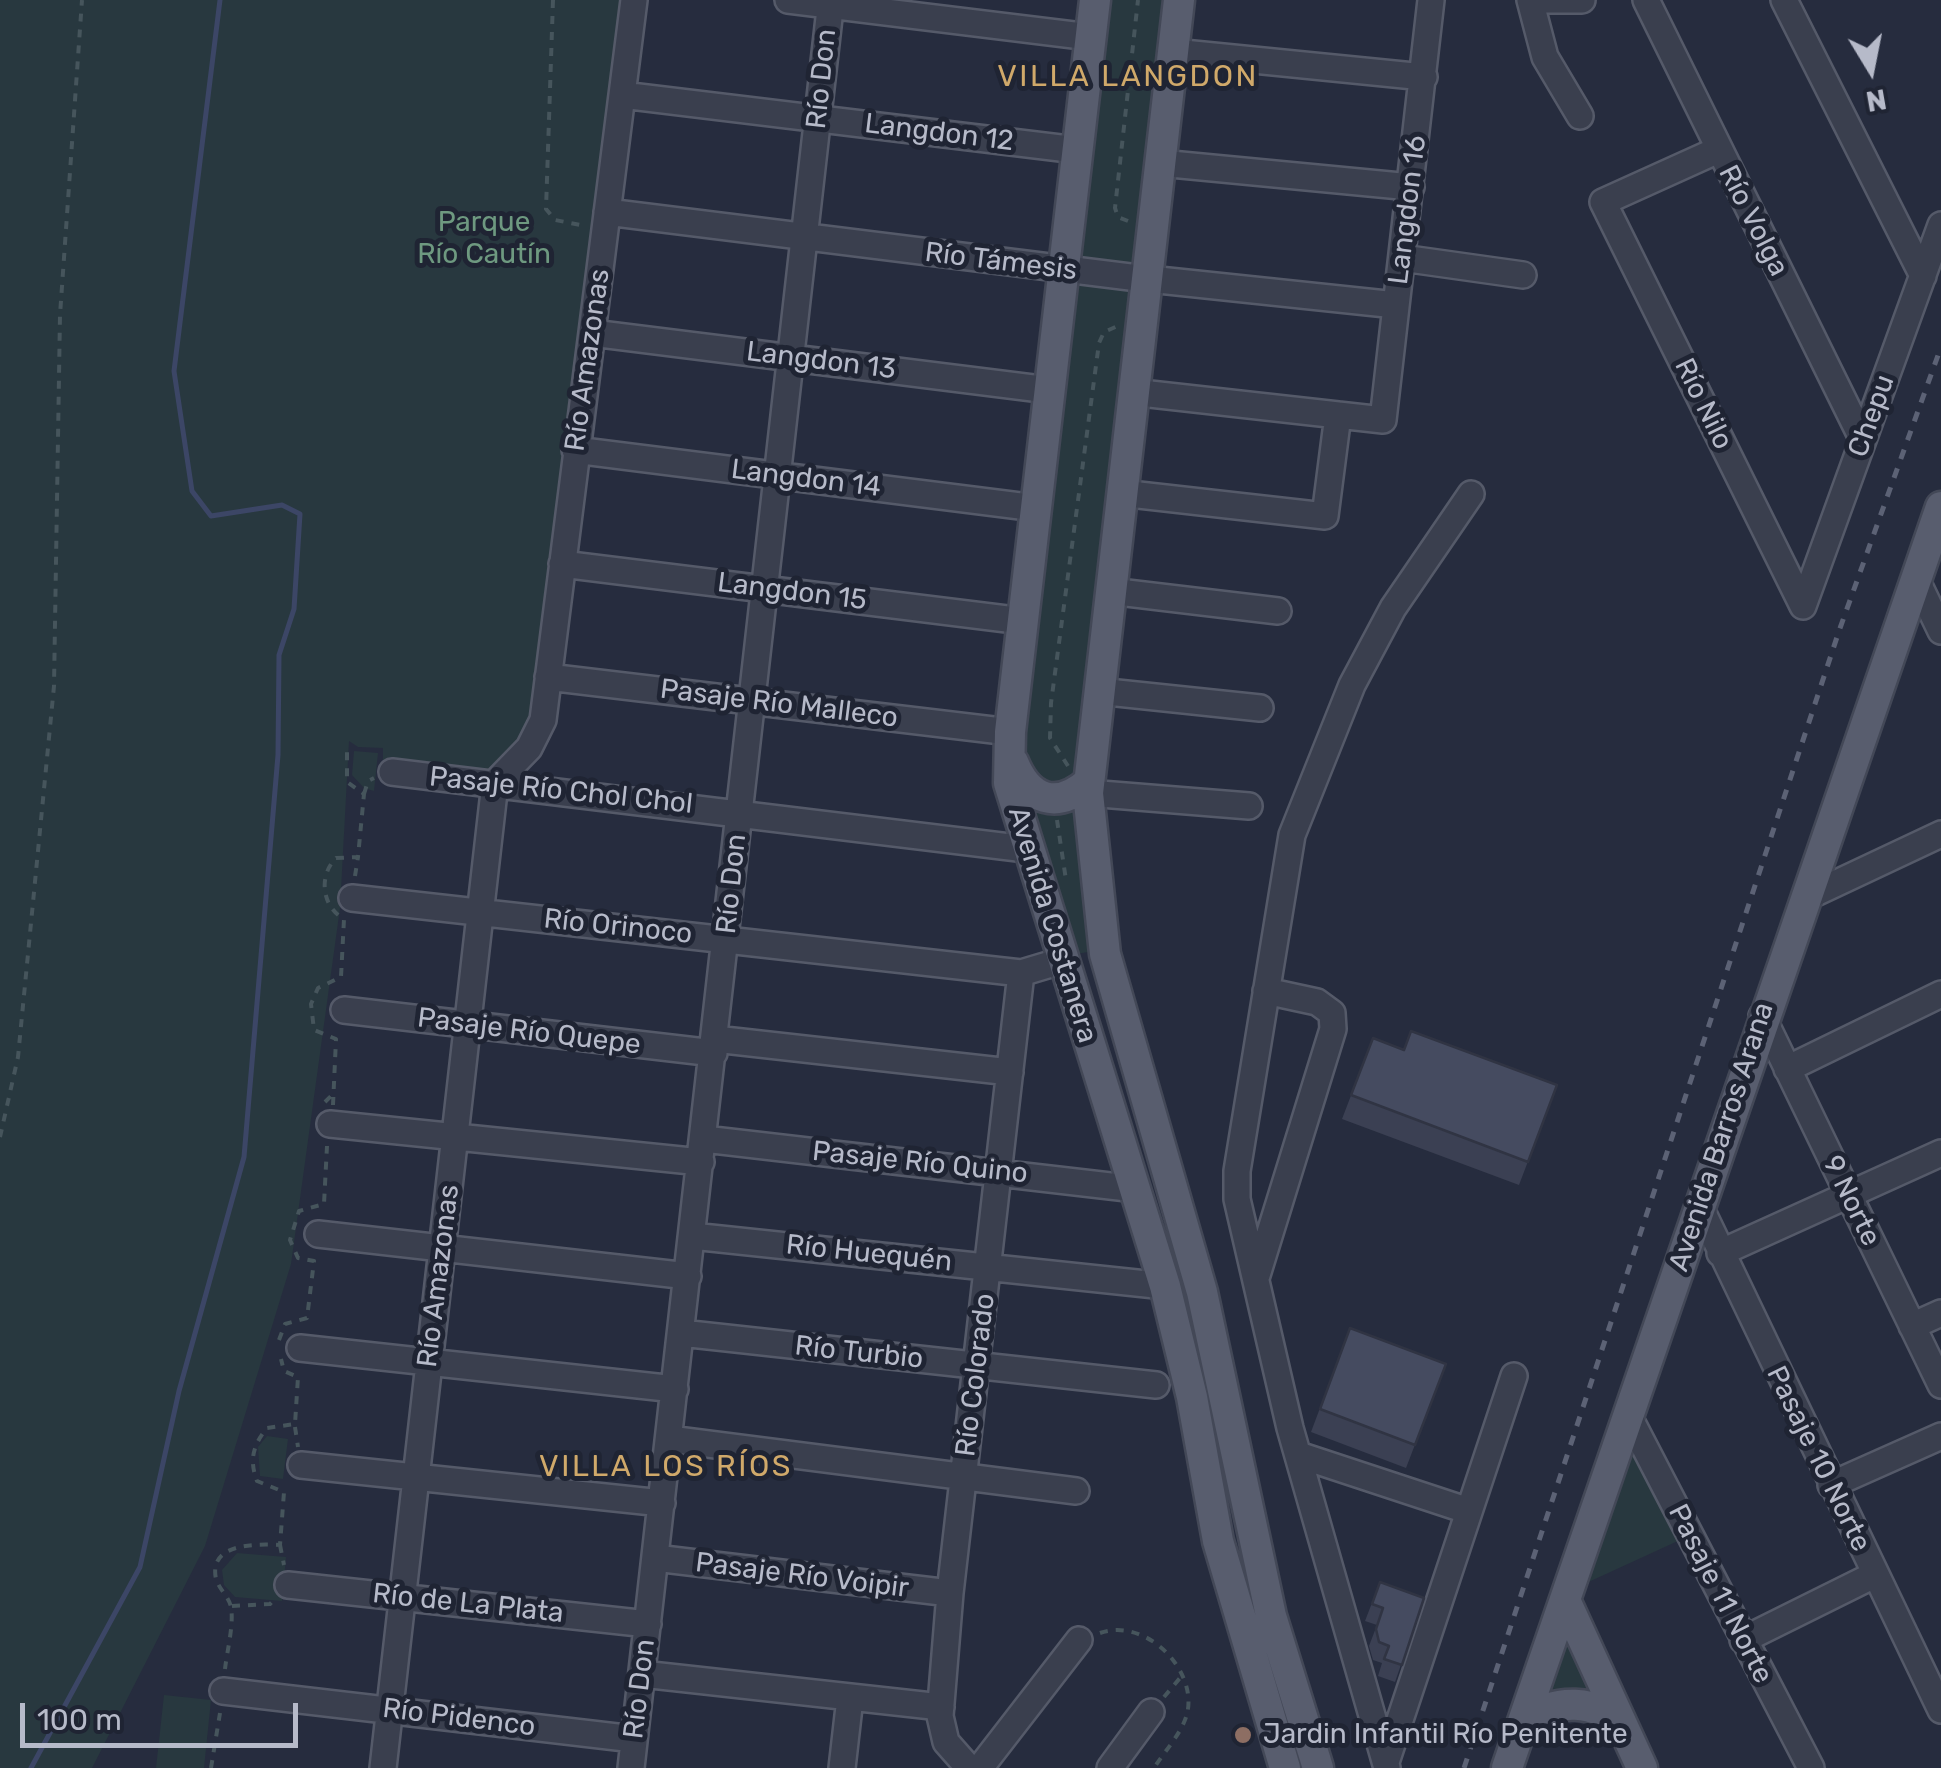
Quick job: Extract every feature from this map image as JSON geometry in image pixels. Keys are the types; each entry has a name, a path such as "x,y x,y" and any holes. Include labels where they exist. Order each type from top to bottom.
{"main road":[{"name":"Avenida Costanera","path":"1095,0 1023,620 1009,784 1061,961 1166,1286 1192,1397 1218,1541 1285,1768"},
{"name":"Avenida Costanera","path":"1179,0 1089,787 1104,954 1202,1292 1270,1616 1318,1768"},
{"name":"Avenida Barros Arana","path":"1508,1768 1630,1419 1762,1016 1939,515"},
{"path":"1010,743 1031,791 1054,801 1089,787"},
{"path":"1565,1600 1642,1768"},
{"path":"1524,1721 1548,1708 1576,1704 1603,1712 1625,1731"}],"street":[{"name":"Río Amazonas","path":"383,1768 495,783 529,748 543,720 592,333 602,220 634,0"},
{"path":"788,0 831,2 1090,38"},
{"name":"Langdon 16","path":"1338,415 1383,420 1431,0"},
{"path":"1530,0 1545,57 1580,116"},
{"path":"1543,0 1582,0"},
{"name":"Río Volga","path":"1646,0 1863,440"},
{"path":"1784,0 1922,276"},
{"name":"Río Don","path":"631,1768 831,2"},
{"path":"1173,52 1424,76"},
{"name":"Langdon 12","path":"622,95 1078,150"},
{"name":"Río Nilo","path":"1718,150 1603,202 1804,606"},
{"path":"1160,162 1411,187"},
{"name":"Río Támesis","path":"602,220 804,238 1396,305"},
{"name":"Chepu","path":"1804,606 1941,226"},
{"path":"1402,258 1523,275"},
{"name":"Langdon 13","path":"592,333 1050,390"},
{"path":"1121,492 1325,516 1338,415 1132,392"},
{"name":"Langdon 14","path":"575,450 1036,508"},
{"path":"1386,1765 1299,1455 1255,1280 1237,1199 1237,1171 1292,835 1352,685 1393,608 1471,494"},
{"name":"Langdon 15","path":"562,564 1023,620"},
{"path":"1915,577 1941,631"},
{"path":"1110,592 1278,612"},
{"name":"Pasaje Río Malleco","path":"548,677 753,701 1010,743"},
{"path":"1098,691 1260,708"},
{"name":"Pasaje Río Chol Chol","path":"392,772 740,811 1026,849"},
{"path":"1089,787 1248,806"},
{"path":"1805,898 1941,834"},
{"name":"Río Orinoco","path":"352,898 1021,973 1061,961"},
{"name":"Río Colorado","path":"969,1768 946,1742 941,1707 950,1594 1021,973"},
{"path":"1255,1280 1333,1029 1332,1013 1317,1002 1266,991"},
{"path":"1787,1069 1941,994"},
{"name":"Pasaje Río Quepe","path":"344,1010 1010,1072"},
{"name":"9 Norte","path":"1762,1016 1941,1386"},
{"name":"Pasaje Río Quino","path":"324,1123 455,1137 1000,1172 1136,1189"},
{"path":"1720,1253 1941,1153"},
{"name":"Pasaje 10 Norte","path":"1699,1206 1941,1710"},
{"path":"318,1234 688,1276"},
{"name":"Río Huequén","path":"692,1236 1166,1286"},
{"path":"1912,1326 1941,1312"},
{"name":"Río Turbio","path":"681,1333 1156,1385"},
{"path":"286,1349 675,1389"},
{"path":"1386,1765 1514,1376"},
{"name":"Pasaje 11 Norte","path":"1630,1419 1811,1768"},
{"path":"1831,1485 1941,1436"},
{"path":"669,1440 1076,1491"},
{"path":"1299,1455 1469,1510"},
{"path":"300,1464 662,1503"},
{"name":"Pasaje Río Voipir","path":"655,1558 950,1594"},
{"path":"1743,1640 1874,1576"},
{"name":"Río de La Plata","path":"288,1585 648,1624"},
{"path":"980,1768 1079,1640"},
{"path":"642,1674 941,1707"},
{"name":"Río Pidenco","path":"223,1691 634,1739"},
{"path":"842,1768 850,1698"},
{"path":"1110,1768 1152,1712"}],"path":[{"path":"0,1137 18,1058 54,686 60,315 82,0"},
{"path":"553,0 546,209 554,220 602,220"},
{"path":"1135,230 1118,217 1115,208 1138,0"},
{"path":"1068,893 1054,801 1070,774 1048,731 1100,343 1104,332 1123,323 1126,314"},
{"path":"211,1768 231,1606 216,1579 221,1558 240,1546 280,1545 284,1492 257,1481 252,1462 254,1443 267,1428 295,1424 298,1377 284,1371 285,1324 307,1318 314,1261 298,1258 290,1230 299,1211 324,1204 328,1147 324,1123 334,1093 336,1039 314,1030 311,1004 318,988 340,977 344,919 328,904 326,874 336,858 358,857 364,794 347,782 347,749"},
{"path":"231,1606 270,1604 288,1585"},
{"path":"1079,1640 1116,1628 1148,1635 1160,1645 1186,1687 1185,1720 1154,1768"}],"green space":[{"name":"Parque Río Cautín","path":"0,0 624,0 557,539 522,775 412,767 383,760 383,748 358,747 349,741 340,908 291,1264 205,1546 92,1768 0,1768"},
{"path":"1099,0 1173,0 1084,793 1100,950 1064,956 1014,732"},
{"path":"354,751 378,753 374,791 364,788 352,775"},
{"path":"267,1436 288,1439 283,1479 260,1476 258,1447"},
{"path":"1632,1452 1640,1452 1680,1540 1582,1585"},
{"path":"237,1553 286,1557 282,1601 235,1597 224,1585 222,1570"},
{"path":"1562,1641 1570,1641 1599,1697 1539,1704"},
{"path":"164,1695 211,1700 204,1768 156,1768"}],"building":[{"path":"1411,1031 1557,1085 1528,1162 1351,1095 1373,1038 1404,1050"},
{"path":"1350,1328 1446,1364 1415,1445 1320,1409"},
{"path":"1380,1582 1424,1598 1402,1665 1384,1659 1389,1646 1379,1642 1376,1629 1383,1608 1372,1604"}],"waterway":[{"path":"31,1768 140,1567 179,1391 244,1157 278,755 279,655 294,609 300,514 282,505 211,516 192,491 174,371 220,0"}],"railway":[{"path":"1464,1768 1839,631 1941,347"}],"place":[{"name":"Jardin Infantil Río Penitente","path":"1243,1735"}],"district":[{"name":"VILLA LANGDON","path":"1128,77"},
{"name":"VILLA LOS RÍOS","path":"666,1467"}]}
